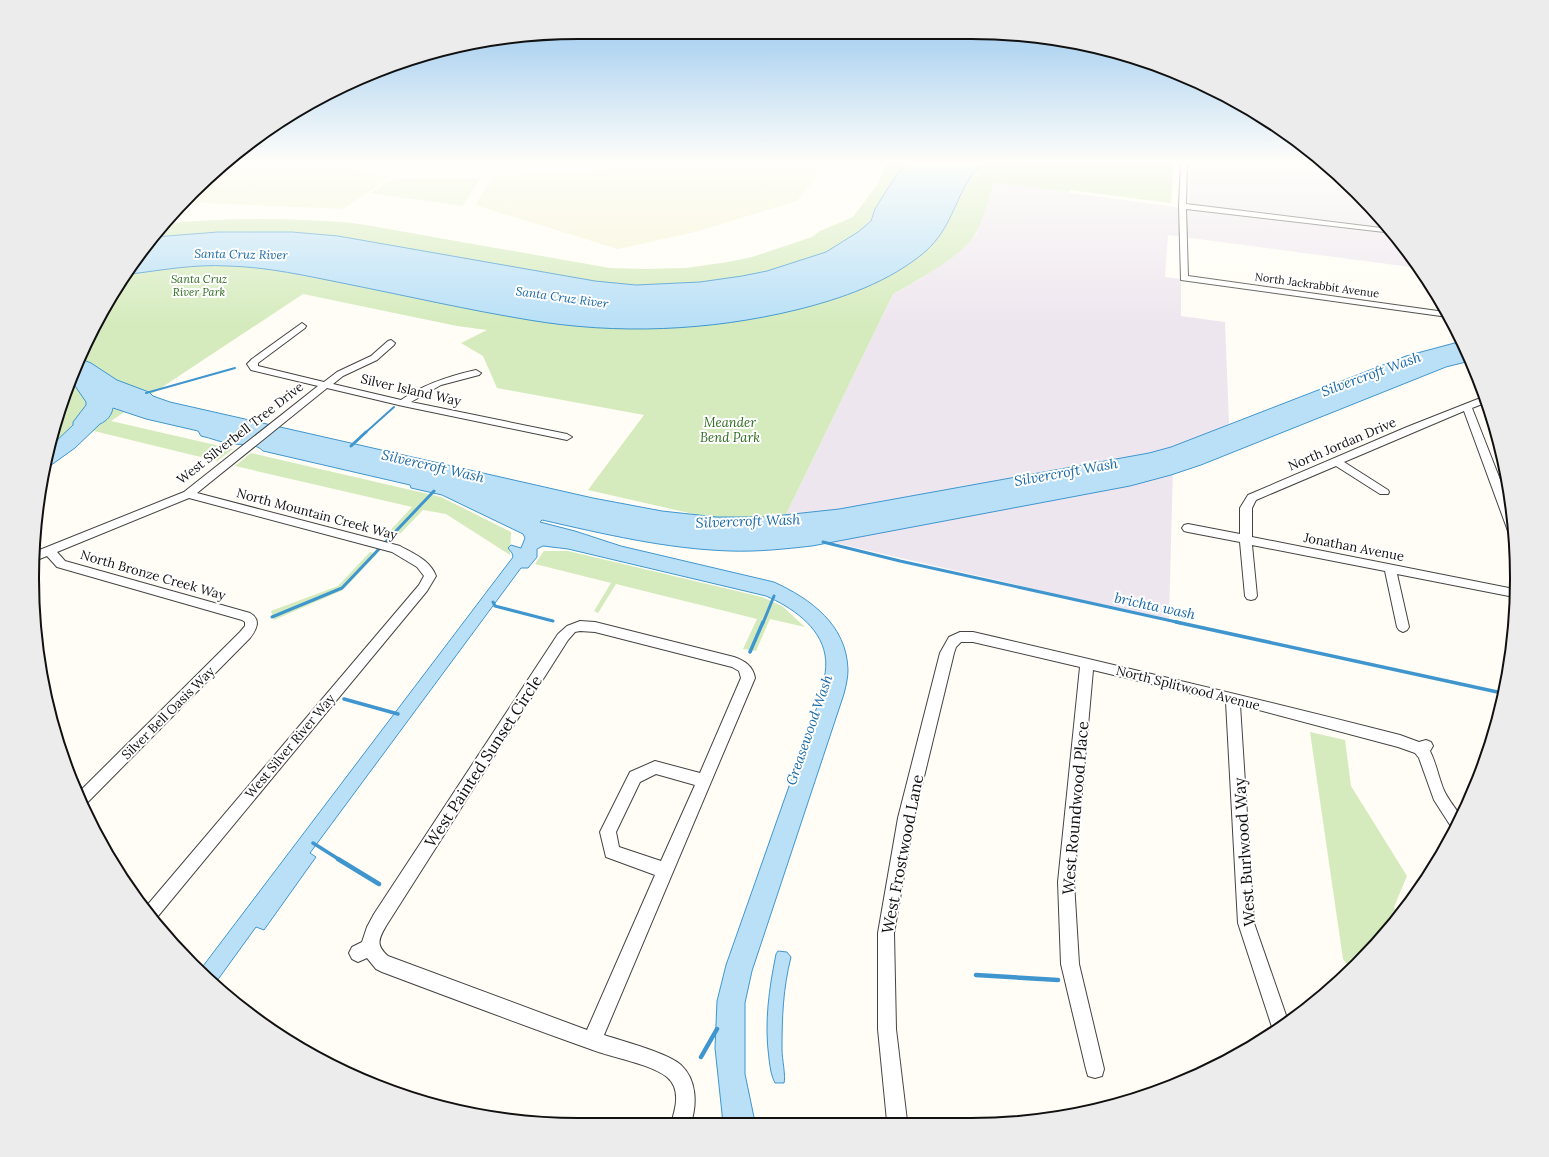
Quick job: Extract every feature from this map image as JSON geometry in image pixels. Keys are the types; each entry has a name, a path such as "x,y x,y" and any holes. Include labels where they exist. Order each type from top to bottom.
{"street":[{"name":"North Jackrabbit Avenue","path":"1182,216 1184,278 1441,314"},
{"path":"1266,216 1382,230"},
{"name":"Silver Island Way","path":"302,326 261,356 251,366 258,370 403,403 567,437"},
{"name":"West Silverbell Tree Drive","path":"40,555 188,494 325,385 340,374 374,358 391,343"},
{"path":"403,403 416,392 441,381 476,373"},
{"name":"North Jordan Drive","path":"1251,596 1246,540 1246,508 1252,498 1336,461 1480,402"},
{"path":"1467,407 1505,507"},
{"path":"1336,461 1384,492"},
{"name":"North Mountain Creek Way","path":"188,494 396,550 422,565 432,575"},
{"name":"Jonathan Avenue","path":"1188,528 1510,592"},
{"name":"North Bronze Creek Way","path":"49,551 61,564 246,616 257,621"},
{"path":"1390,568 1403,627"},
{"name":"West Silver River Way","path":"153,910 429,581 432,575"},
{"name":"Silver Bell Oasis Way","path":"85,796 245,635 257,621"},
{"name":"West Painted Sunset Circle","path":"592,1040 664,870 744,689 750,671 734,662 603,628 573,625 563,637 380,920 364,950 374,955 382,963 673,1070 684,1085 686,1100 683,1118"},
{"name":"North Splitwood Avenue","path":"954,637 973,637 1087,663 1233,698 1423,747 1436,790 1441,801 1453,818"},
{"name":"West Frostwood Lane","path":"897,1118 887,1029 886,933 906,818 947,653 954,637"},
{"name":"West Roundwood Place","path":"1087,663 1066,882 1070,964 1095,1069"},
{"name":"West Burlwood Way","path":"1233,698 1246,924 1279,1021"},
{"path":"664,870 612,852 608,832 635,777 655,767 704,781"}],"shaded area":[{"path":"511,216 748,216 695,232 618,249"},
{"path":"983,216 1370,216 1399,250 1411,267 1168,235 1165,277 1181,279 1181,316 1225,322 1230,448 1173,468 1169,620 840,544 777,533 893,294 922,278 965,247 976,235"}],"green space":[{"path":"983,216 975,235 960,251 937,268 893,294 777,533 588,490 644,415 497,388 483,356 461,343 487,330 457,326 303,294 111,421 233,449 217,461 94,431 52,459 68,405 80,372 95,340 111,309 130,279 150,250 173,223 235,219 306,220 354,223 610,268 645,269 686,268 752,257 812,237 820,231 853,217"},
{"path":"251,453 441,497 511,532 510,555 446,514 423,510 395,539 385,536 412,507 235,466"},
{"path":"544,551 568,551 762,597 782,606 805,627 770,619 756,651 743,649 757,619 616,584 598,613 594,611 611,583 535,564"},
{"path":"370,552 377,554 343,590 274,620 271,611 338,586"},
{"path":"1310,732 1345,740 1351,786 1407,876 1394,907 1396,910 1347,964 1343,959"}],"water":[{"name":"Santa Cruz River","path":"873,216 951,216 941,233 926,251 897,272 864,288 847,295 796,310 730,323 697,326 629,329 562,325 483,312 302,275 243,267 191,267 134,274 162,236 218,232 292,232 338,236 595,281 636,285 700,282 767,271 826,252 858,232 871,221"},
{"path":"1455,343 1464,362 1446,367 1201,465 1130,486 812,546 761,551 706,550 659,544 542,520 540,522 575,531 621,546 774,582 813,605 834,627 841,640 846,654 848,670 844,694 752,971 745,1003 745,1074 754,1118 722,1118 715,1048 717,1001 726,965 819,701 826,661 822,645 811,626 785,606 766,596 568,549 543,546 537,549 537,557 528,568 521,568 310,853 316,857 264,930 256,927 218,979 203,966 513,557 508,548 511,545 521,548 525,538 523,534 442,495 411,488 410,485 263,451 260,448 253,446 224,443 201,436 198,431 146,419 113,408 112,413 103,423 100,424 75,448 51,465 57,441 73,425 73,422 86,405 86,402 75,386 85,361 117,380 170,402 593,498 662,511 717,517 765,517 839,509 1149,453 1171,447 1406,356"},
{"path":"778,951 787,952 791,957 786,980 783,1015 782,1050 785,1076 784,1083 775,1083 770,1068 767,1032 769,993 776,954"}],"waterway":[{"path":"146,393 235,368"},
{"path":"365,433 394,407"},
{"path":"351,446 366,432"},
{"path":"272,617 342,588 434,491"},
{"name":"brichta wash","path":"823,542 900,561 1181,623"},
{"path":"763,623 774,596"},
{"path":"493,602 495,606 553,621"},
{"path":"750,652 763,622"},
{"name":"brichta wash","path":"1176,622 1498,692"},
{"path":"344,699 398,714"},
{"path":"313,843 340,860"},
{"path":"338,859 379,884"},
{"path":"976,975 1058,980"},
{"path":"701,1057 717,1029"}],"park label":[{"name":"Santa Cruz River Park","path":"199,285"},
{"name":"Meander Bend Park","path":"730,430"}],"water label":[{"name":"Silvercroft Wash","path":"1371,374"},
{"name":"Silvercroft Wash","path":"433,466"},
{"name":"Silvercroft Wash","path":"1066,472"},
{"name":"Silvercroft Wash","path":"748,521"},
{"name":"Greasewood Wash","path":"809,730"}]}
